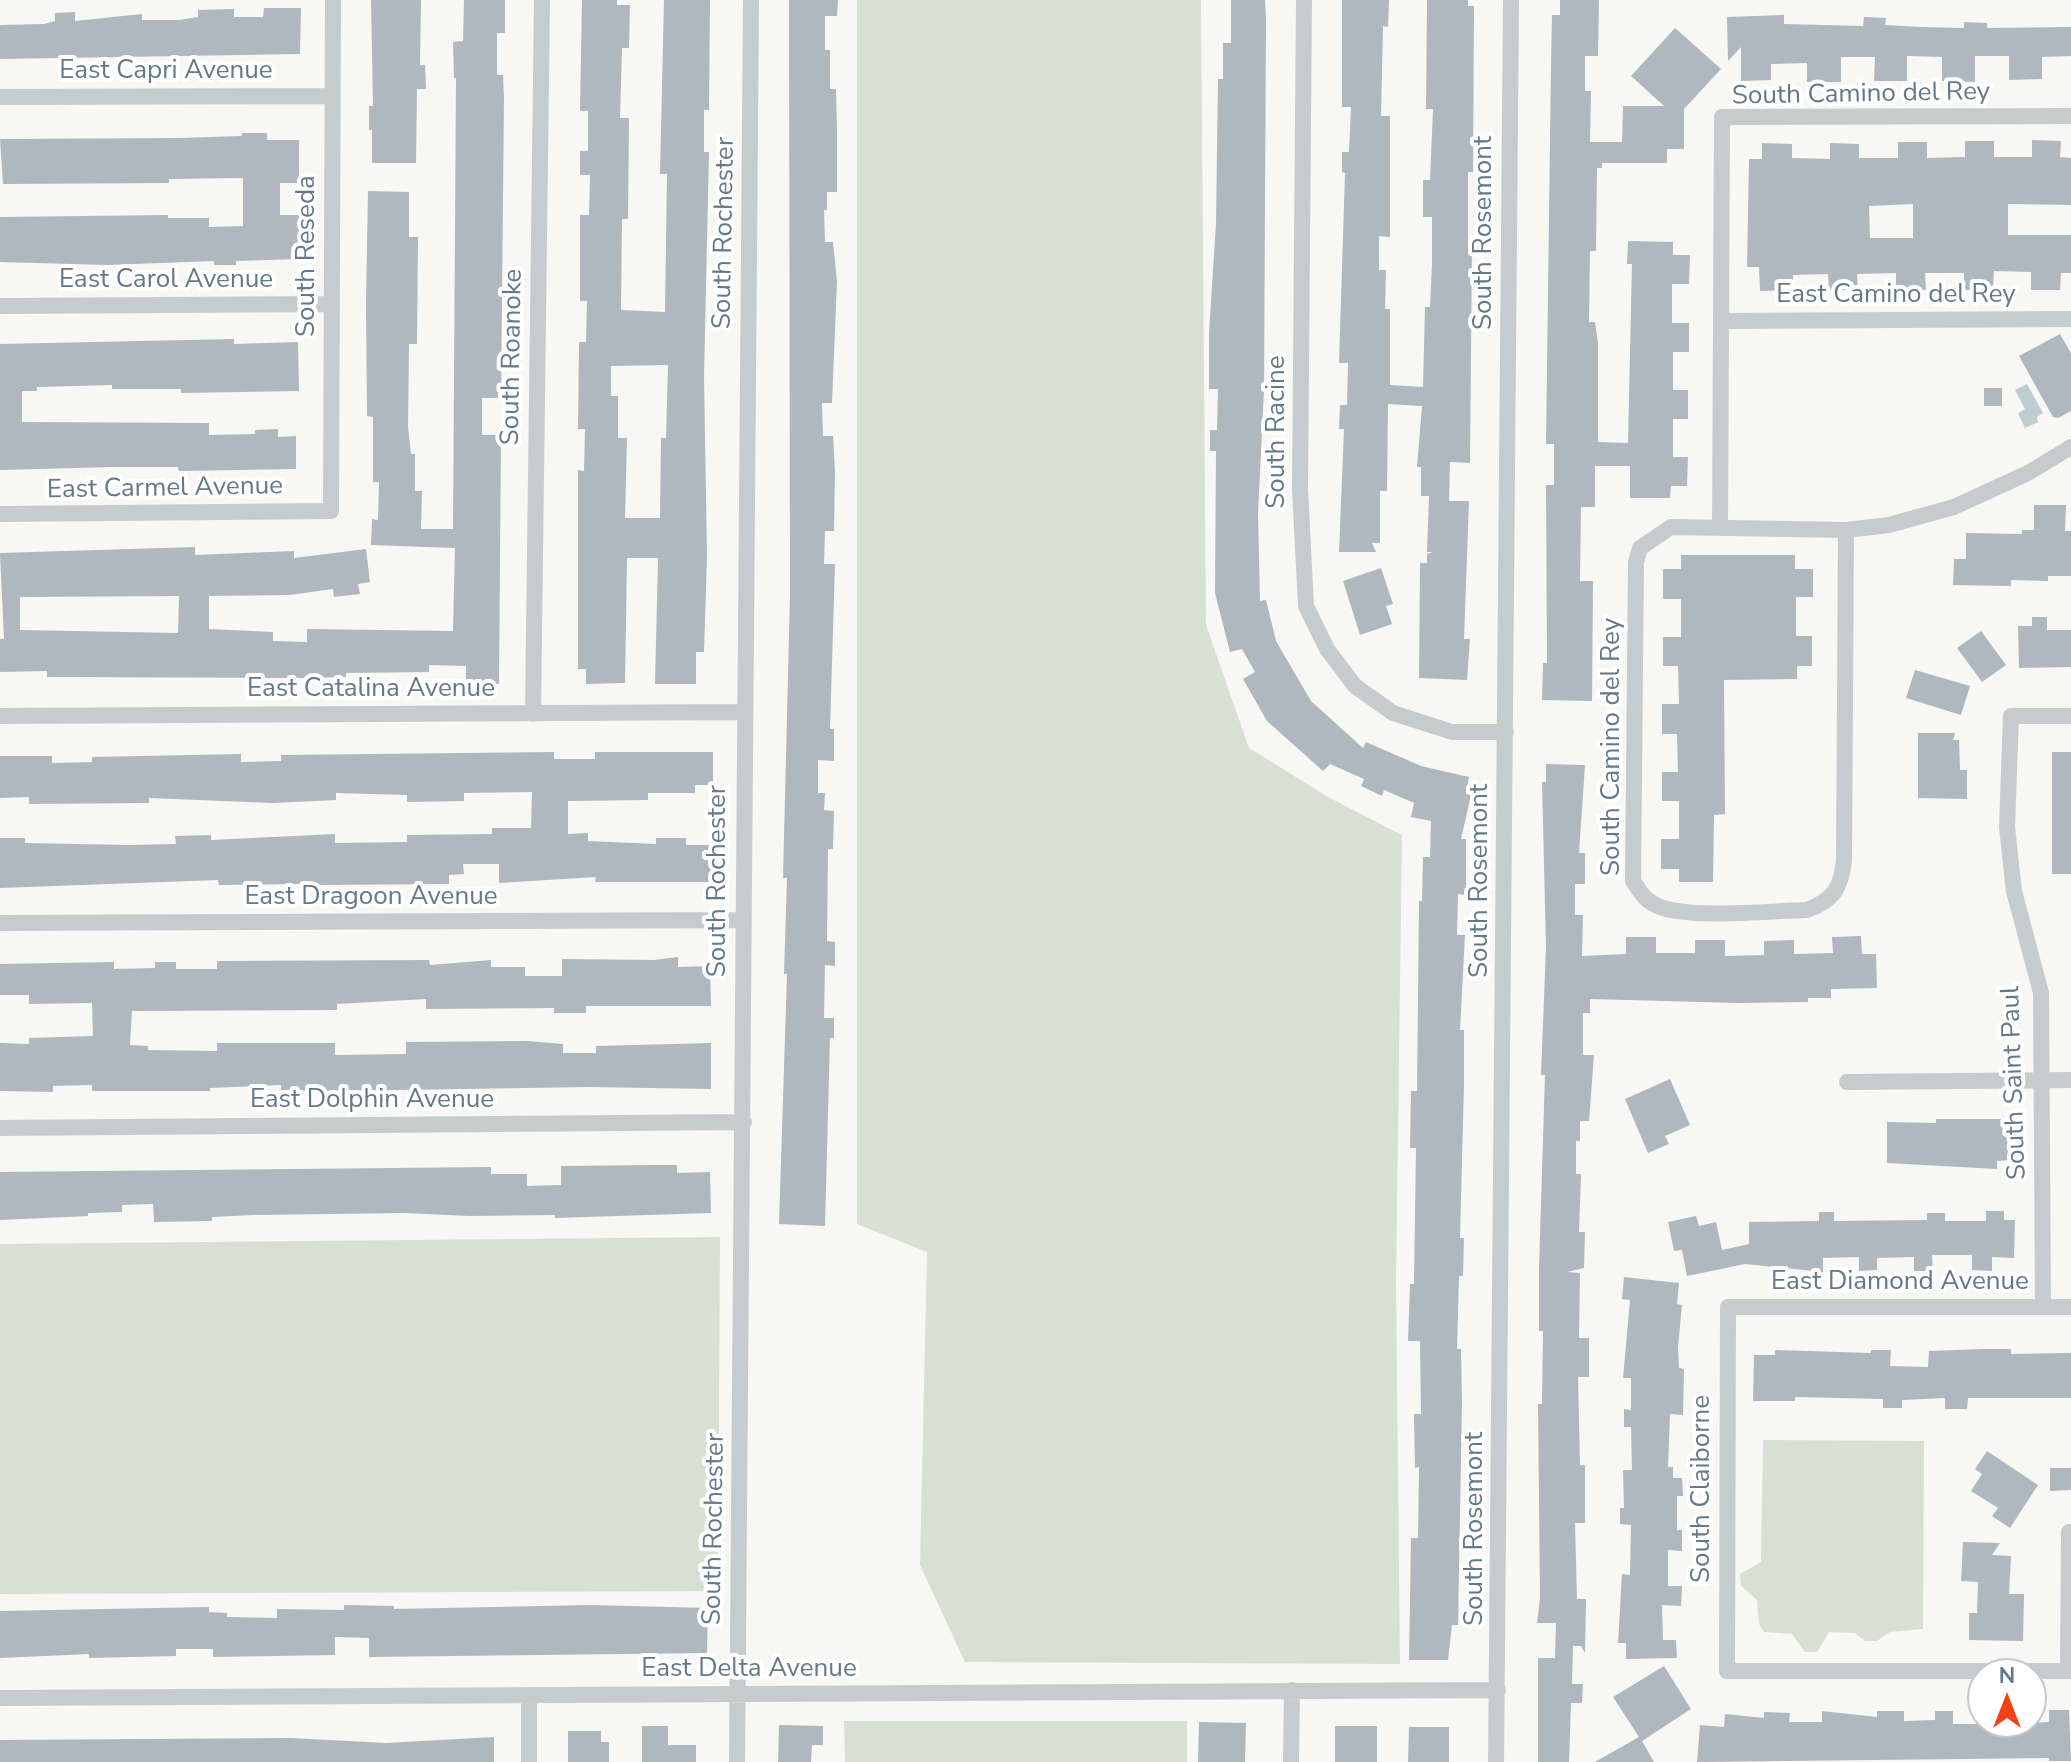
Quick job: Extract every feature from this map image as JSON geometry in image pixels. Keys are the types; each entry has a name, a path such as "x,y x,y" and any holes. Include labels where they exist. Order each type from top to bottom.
{"street":[{"name":"South Reseda","path":"331,511 333,0"},
{"name":"South Roanoke","path":"533,714 542,0"},
{"name":"South Rochester","path":"737,1762 751,0"},
{"name":"South Racine","path":"1304,0 1300,489 1306,606 1327,649 1355,686 1393,713 1452,732 1506,732"},
{"name":"South Rosemont","path":"1496,1762 1511,0"},
{"name":"East Capri Avenue","path":"0,97 332,96"},
{"name":"South Camino del Rey","path":"1720,528 1722,117 2071,116"},
{"name":"East Carol Avenue","path":"0,306 332,304"},
{"name":"East Camino del Rey","path":"1721,321 2071,319"},
{"name":"South Camino del Rey","path":"1846,530 1842,880 1836,893 1824,904 1807,910 1688,912 1661,908 1644,898 1633,881 1636,562 1640,548 1671,527 1846,530 1889,525 1954,507 2028,473 2071,447"},
{"name":"East Carmel Avenue","path":"0,514 331,511"},
{"name":"East Catalina Avenue","path":"0,716 743,712"},
{"name":"South Saint Paul","path":"2043,1307 2041,993 2014,891 2007,827 2011,716 2071,716"},
{"name":"East Dragoon Avenue","path":"0,923 743,920"},
{"path":"1847,1082 2071,1080"},
{"name":"East Dolphin Avenue","path":"0,1128 744,1122"},
{"name":"East Diamond Avenue","path":"1728,1307 2071,1307"},
{"name":"South Claiborne","path":"1728,1307 1727,1671 2070,1671"},
{"path":"2069,1532 2070,1671"},
{"path":"1291,1762 1292,1690"},
{"name":"East Delta Avenue","path":"0,1698 1498,1690"},
{"path":"529,1695 529,1762"}],"shaded area":[{"path":"857,0 1201,0 1206,625 1249,748 1328,797 1402,835 1396,1282 1400,1664 965,1662 920,1565 927,1252 857,1224"},
{"path":"2027,384 2043,413 2037,417 2038,422 2025,428 2018,413 2025,409 2015,390"},
{"path":"720,1237 718,1591 0,1594 0,1244"},
{"path":"1763,1440 1924,1441 1923,1629 1890,1632 1877,1641 1865,1641 1855,1633 1829,1632 1817,1652 1805,1652 1792,1634 1764,1632 1759,1624 1757,1600 1741,1586 1740,1574 1761,1562"},
{"path":"844,1721 1187,1721 1187,1762 845,1762"}],"building":[{"path":"371,0 421,0 420,65 425,65 426,89 417,89 416,163 372,163 372,130 369,130 369,106 373,106"},
{"path":"464,0 505,0 505,33 497,33 497,75 503,75 504,98 501,398 482,398 482,435 501,435 499,684 466,684 466,666 429,665 429,672 346,673 346,677 308,678 47,677 47,671 0,672 0,639 4,639 0,553 195,547 195,555 294,551 294,558 366,549 370,582 358,584 360,594 334,597 333,589 290,595 209,596 209,629 273,632 273,641 307,642 307,629 453,631 455,548 371,545 372,519 378,520 379,482 373,482 373,417 367,416 366,302 368,191 409,192 409,237 418,237 417,344 409,344 408,427 411,454 415,454 415,491 422,491 421,529 453,529 456,78 453,42 463,41","holes":["179,596 178,633 20,630 20,597"]},
{"path":"582,0 617,0 617,5 630,5 629,48 622,48 620,118 629,118 628,219 622,219 621,310 665,312 667,174 660,174 664,0 710,0 709,110 704,110 704,152 709,152 704,376 707,557 704,652 696,652 696,684 655,684 658,558 627,558 625,683 586,684 586,669 578,669 578,470 584,471 585,429 578,429 579,342 586,342 587,301 580,301 580,215 589,215 590,175 580,175 580,151 588,151 588,111 580,111","holes":["668,365 666,438 661,438 660,518 625,518 627,438 618,438 618,396 611,396 611,366"]},
{"path":"789,0 838,0 837,16 825,16 825,50 830,50 830,89 836,89 837,192 827,192 825,242 833,242 837,281 832,403 822,403 823,436 833,436 835,473 834,531 825,531 824,564 835,564 830,729 834,729 834,761 818,760 818,793 825,793 824,810 834,811 833,849 828,849 827,941 835,942 835,966 825,965 824,1018 834,1018 834,1038 830,1038 825,1226 779,1224 787,974 784,974 787,878 783,878 790,594"},
{"path":"1231,0 1265,0 1266,18 1264,390 1258,514 1260,601 1266,600 1276,641 1311,701 1363,748 1366,742 1421,766 1469,777 1466,794 1471,795 1461,839 1466,839 1466,895 1458,894 1457,935 1465,935 1460,1030 1464,1030 1464,1084 1460,1238 1464,1238 1463,1276 1459,1276 1457,1349 1461,1349 1462,1403 1458,1625 1452,1625 1448,1660 1409,1660 1411,1538 1418,1538 1419,1467 1415,1468 1414,1414 1421,1414 1420,1341 1408,1341 1410,1284 1414,1284 1416,1148 1410,1148 1411,1091 1417,1091 1419,901 1422,901 1423,857 1430,857 1431,821 1411,817 1414,803 1384,790 1382,796 1361,786 1364,779 1330,764 1323,771 1267,721 1243,679 1255,672 1242,649 1230,652 1215,593 1216,451 1210,451 1210,430 1217,430 1218,389 1209,389 1209,333 1216,224 1218,79 1223,79 1223,43 1231,43"},
{"path":"1342,0 1389,0 1388,27 1383,26 1381,116 1390,116 1390,237 1379,236 1379,270 1386,270 1385,309 1390,309 1390,385 1423,387 1425,307 1430,307 1432,264 1432,217 1423,217 1423,180 1430,180 1433,109 1426,109 1427,0 1468,0 1468,6 1474,6 1473,172 1468,172 1468,245 1472,245 1470,463 1450,462 1449,501 1469,501 1464,639 1470,639 1467,680 1419,678 1420,563 1427,563 1427,554 1433,552 1427,552 1429,496 1421,496 1421,467 1417,467 1422,406 1388,404 1387,491 1380,491 1380,543 1372,543 1376,552 1339,552 1344,429 1339,429 1340,405 1347,405 1348,363 1339,363 1345,173 1342,172 1342,152 1349,152 1351,107 1342,107"},
{"path":"1560,0 1599,0 1598,56 1585,56 1585,91 1591,91 1590,142 1622,142 1623,106 1664,106 1631,76 1675,28 1721,69 1684,109 1684,149 1667,149 1667,163 1602,163 1602,168 1597,168 1596,251 1590,251 1589,322 1595,322 1598,343 1598,442 1628,443 1632,264 1627,264 1628,241 1673,242 1673,255 1690,255 1689,284 1672,284 1672,323 1689,323 1689,352 1673,352 1673,390 1688,390 1688,419 1673,419 1673,457 1688,457 1687,486 1671,486 1670,498 1630,498 1630,466 1595,466 1595,507 1581,507 1580,581 1593,581 1592,701 1542,700 1543,663 1547,663 1546,485 1554,485 1554,444 1546,444 1552,15 1560,15"},
{"path":"264,8 301,8 300,54 0,59 0,25 44,24 55,21 55,13 75,12 75,21 142,14 142,20 179,20 198,17 198,10 234,9 234,17 263,17"},
{"path":"1784,15 1784,24 1863,26 1864,17 1886,18 1885,25 1921,27 1964,28 1964,22 1987,23 1987,28 2071,27 2071,56 2042,57 2042,79 2009,80 2009,56 1975,56 1975,82 1942,81 1942,57 1907,56 1907,81 1874,81 1875,57 1841,57 1841,82 1807,82 1807,63 1771,64 1771,80 1741,81 1741,47 1728,61 1727,17"},
{"path":"242,133 267,133 267,140 299,140 299,183 280,183 280,215 299,215 299,259 236,261 236,265 214,265 214,261 107,265 0,262 0,217 168,215 168,218 209,218 209,227 243,226 243,178 169,179 169,183 3,184 0,139 179,138 242,136"},
{"path":"2032,140 2061,141 2060,157 2071,158 2071,205 2008,204 2008,235 2071,235 2071,273 2061,273 2060,290 2031,290 2031,272 1994,271 1993,290 1964,290 1964,273 1925,273 1926,290 1896,290 1896,273 1857,274 1858,290 1829,290 1828,274 1793,275 1793,290 1760,291 1759,267 1747,267 1749,159 1762,159 1762,143 1792,144 1792,158 1830,159 1830,143 1859,144 1859,158 1898,158 1898,142 1927,142 1927,158 1965,157 1965,141 1994,141 1994,157 2032,157","holes":["1913,204 1913,238 1870,238 1869,206"]},
{"path":"2060,334 2071,353 2071,411 2058,418 2053,417 2019,356"},
{"path":"234,339 234,344 298,342 299,391 181,393 181,389 112,389 112,385 37,387 37,391 22,391 22,422 209,423 209,435 255,434 255,430 278,429 278,437 296,436 296,469 179,471 178,467 113,467 0,470 0,344"},
{"path":"1984,388 2002,388 2002,406 1984,406"},
{"path":"2034,505 2066,505 2065,531 2071,531 2071,576 2048,576 2048,581 2011,580 2011,586 1953,585 1954,559 1966,559 1966,533 2022,534 2022,530 2034,530"},
{"path":"1681,555 1795,555 1795,569 1813,569 1813,597 1796,597 1796,636 1812,636 1812,666 1797,666 1797,679 1724,680 1725,814 1714,815 1713,882 1679,882 1679,869 1661,869 1661,839 1679,839 1679,801 1662,801 1662,772 1678,772 1677,734 1662,734 1662,704 1679,704 1678,666 1663,666 1663,637 1681,637 1681,599 1663,599 1663,569 1681,569"},
{"path":"1381,568 1393,604 1386,606 1392,624 1360,635 1343,581"},
{"path":"2032,617 2047,617 2047,630 2071,630 2071,667 2019,668 2018,626 2032,626"},
{"path":"1981,631 2006,665 1982,682 1957,648"},
{"path":"1915,670 1970,686 1961,715 1906,698"},
{"path":"1918,733 1955,733 1953,740 1959,740 1960,770 1967,770 1967,799 1918,798"},
{"path":"554,752 554,759 595,759 595,752 713,752 713,785 695,785 695,793 648,793 648,800 568,801 568,834 588,833 588,841 656,844 656,838 686,838 686,845 713,845 713,882 595,882 596,877 499,883 499,864 463,864 464,874 449,875 449,884 317,885 317,891 302,891 302,884 219,885 218,880 0,888 0,838 25,838 25,843 130,845 176,844 175,836 211,835 211,840 335,834 335,843 407,842 407,835 492,834 492,828 531,828 532,792 464,793 464,801 407,802 407,795 336,793 336,800 273,803 149,798 149,803 29,804 29,797 0,798 0,756 52,756 52,763 92,762 92,757 241,754 241,762 281,761 281,755"},
{"path":"2052,752 2071,752 2071,874 2052,874"},
{"path":"1546,764 1585,765 1579,853 1585,853 1585,884 1575,884 1575,915 1583,915 1582,956 1626,954 1626,937 1656,937 1656,953 1695,953 1695,940 1725,940 1725,956 1764,955 1764,941 1794,940 1794,954 1833,953 1832,937 1861,936 1862,954 1876,954 1877,988 1831,989 1831,998 1808,998 1808,1002 1590,999 1590,1013 1583,1013 1583,1055 1594,1055 1589,1121 1580,1121 1580,1141 1576,1141 1576,1174 1581,1174 1579,1232 1585,1232 1584,1268 1567,1272 1580,1273 1579,1338 1589,1338 1589,1377 1578,1377 1580,1465 1585,1465 1585,1523 1575,1523 1577,1599 1586,1599 1585,1653 1581,1646 1573,1646 1572,1684 1583,1684 1582,1703 1571,1703 1569,1762 1538,1762 1538,1658 1555,1658 1556,1623 1537,1623 1540,1598 1538,1404 1542,1404 1543,1331 1539,1331 1539,1268 1545,1075 1541,1075 1546,947 1542,782 1546,782"},
{"path":"678,957 678,967 710,966 711,1006 586,1006 586,1013 554,1013 554,1008 426,1009 426,999 337,1004 337,1010 132,1011 130,1045 148,1046 148,1050 217,1051 217,1043 335,1043 335,1055 406,1054 406,1042 527,1041 563,1044 563,1053 596,1053 596,1046 711,1043 711,1089 589,1087 335,1091 281,1090 281,1085 210,1088 210,1091 92,1091 92,1085 53,1086 53,1092 0,1091 0,1043 29,1044 29,1038 93,1036 92,1003 29,1004 29,995 0,995 0,964 114,962 114,969 155,968 155,962 176,962 176,969 217,969 217,961 429,960 430,965 491,960 491,967 525,967 525,976 562,976 562,959 654,960"},
{"path":"1670,1079 1690,1125 1665,1136 1669,1144 1648,1153 1625,1099"},
{"path":"1936,1119 2004,1119 2004,1132 2012,1132 2012,1160 1997,1161 1997,1169 1887,1163 1887,1122 1936,1123"},
{"path":"677,1165 677,1173 710,1172 711,1213 555,1218 555,1215 406,1213 254,1215 212,1217 212,1221 154,1222 153,1204 122,1205 122,1212 88,1213 88,1216 0,1220 0,1172 491,1167 491,1174 527,1174 527,1186 561,1185 561,1166"},
{"path":"1986,1211 2004,1211 2004,1220 2015,1220 2014,1258 1992,1257 1992,1271 1972,1270 1972,1255 1932,1255 1933,1271 1914,1271 1914,1257 1877,1258 1877,1270 1859,1271 1859,1257 1823,1258 1823,1272 1745,1264 1687,1276 1682,1250 1674,1251 1668,1222 1696,1216 1699,1226 1716,1222 1722,1250 1749,1244 1749,1222 1819,1221 1819,1212 1834,1212 1834,1221 1927,1220 1927,1213 1945,1213 1945,1221 1986,1221"},
{"path":"1624,1277 1679,1283 1677,1304 1682,1305 1678,1347 1679,1368 1684,1369 1683,1415 1670,1414 1668,1467 1673,1467 1673,1478 1682,1478 1683,1496 1677,1496 1677,1530 1682,1530 1682,1551 1668,1550 1668,1586 1682,1586 1681,1606 1662,1605 1663,1640 1676,1640 1677,1658 1626,1659 1626,1643 1618,1643 1622,1574 1630,1575 1631,1525 1620,1524 1620,1508 1624,1508 1623,1470 1632,1470 1631,1427 1624,1427 1624,1409 1631,1410 1631,1378 1623,1378 1630,1300 1622,1299"},
{"path":"2011,1349 2011,1354 2071,1353 2071,1398 1968,1398 1967,1409 1945,1409 1945,1398 1902,1400 1902,1408 1883,1408 1883,1399 1795,1397 1795,1401 1753,1401 1754,1355 1775,1355 1775,1350 1871,1353 1871,1350 1891,1350 1890,1366 1928,1367 1929,1351"},
{"path":"1987,1451 2038,1485 2010,1528 1992,1516 1998,1508 1971,1491 1982,1474 1975,1469"},
{"path":"2050,1468 2071,1468 2071,1490 2050,1491"},
{"path":"1963,1542 2000,1543 1992,1555 2011,1556 2009,1594 2024,1594 2023,1641 1969,1640 1969,1613 1977,1613 1978,1582 1961,1581"},
{"path":"344,1605 394,1606 394,1609 592,1605 708,1608 707,1653 369,1657 369,1638 335,1637 335,1655 213,1657 213,1649 176,1649 176,1656 89,1658 89,1654 0,1658 0,1611 209,1607 209,1612 227,1613 227,1617 277,1618 277,1609 344,1610"},
{"path":"1664,1666 1691,1709 1642,1741 1654,1762 1595,1762 1639,1737 1613,1697"},
{"path":"2049,1710 2069,1710 2071,1761 2049,1761 2049,1758 1697,1762 1700,1725 1724,1727 1725,1714 1764,1718 1764,1712 1790,1713 1789,1722 1822,1722 1822,1711 1877,1717 1877,1711 1904,1711 1904,1721 1935,1720 1935,1711 1953,1711 1953,1724 1967,1724 1967,1738 2047,1738"},
{"path":"1199,1722 1246,1723 1245,1762 1198,1762"},
{"path":"779,1725 823,1726 823,1745 812,1745 811,1762 778,1762"},
{"path":"642,1726 668,1726 668,1745 696,1745 696,1762 642,1762"},
{"path":"1335,1726 1377,1726 1377,1762 1335,1762"},
{"path":"1409,1727 1449,1727 1449,1762 1408,1762"},
{"path":"568,1731 601,1731 601,1742 609,1742 609,1762 568,1762"},
{"path":"494,1737 494,1762 0,1762 0,1740 291,1738 386,1743"}]}
